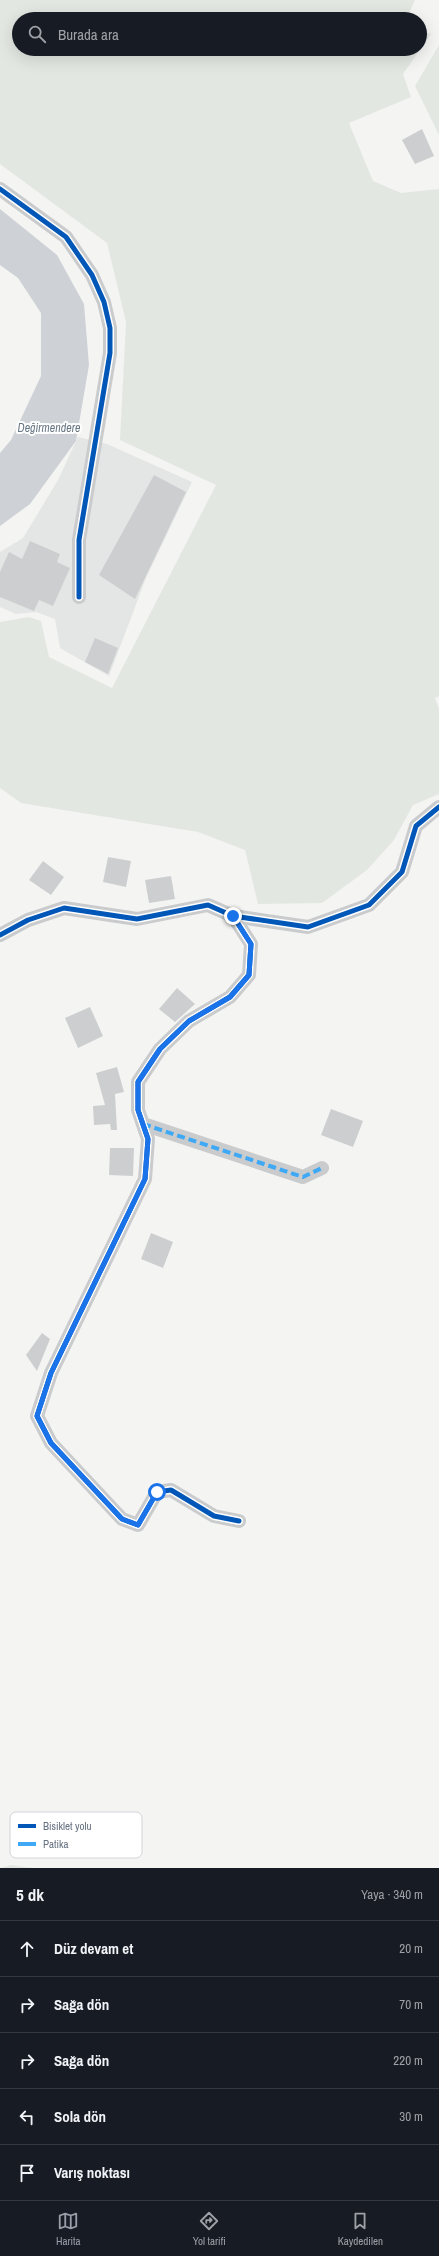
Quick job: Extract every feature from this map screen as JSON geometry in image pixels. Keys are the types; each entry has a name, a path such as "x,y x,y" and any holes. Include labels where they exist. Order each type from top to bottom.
{"street":[{"path":"0,189 66,236 92,275 104,302 110,328 110,353 79,540 79,597"},
{"path":"0,935 28,920 64,908 136,919 208,905 233,916 308,927 369,905 402,872 416,826 439,807"},
{"path":"233,916 251,944 249,975 230,997 189,1021 160,1049 138,1082 138,1110 148,1139 145,1179 51,1373 37,1416 51,1443 122,1519 138,1525 157,1492 171,1490 214,1516 239,1521"},
{"path":"143,1124 303,1177 322,1168"}],"shaded area":[{"path":"0,0 415,0 409,12 12,12 12,56 416,56 403,74 411,97 349,123 373,181 401,193 439,189 439,696 435,698 439,709 439,794 413,805 394,840 367,870 322,903 258,904 245,850 198,832 21,803 0,788 0,622 29,617 41,621 49,657 112,688 216,485 120,440 126,322 107,243 0,164"},
{"path":"427,33 431,34 427,40"},
{"path":"439,45 439,135 415,86"},
{"path":"78,437 107,444 192,482 146,578 109,676 60,648 55,619 36,612 16,614 0,607 0,552 23,538 58,480"},
{"path":"11,1865 33,1868 0,1868"}],"water":[{"name":"Değirmendere","path":"0,209 57,255 84,304 89,365 76,441 30,504 0,526 0,453 11,440 41,376 41,313 18,278 0,265"}],"building":[{"path":"422,129 434,156 415,164 402,140"},
{"path":"154,475 186,492 135,599 99,575"},
{"path":"30,541 60,554 57,562 70,568 53,606 39,600 34,611 0,597 0,572 9,552 22,559"},
{"path":"95,638 118,648 108,674 85,662"},
{"path":"108,857 131,861 126,887 103,882"},
{"path":"43,861 64,877 51,895 29,880"},
{"path":"171,876 175,899 149,903 145,880"},
{"path":"177,988 195,1004 175,1022 159,1009"},
{"path":"90,1007 103,1036 78,1048 65,1018"},
{"path":"117,1067 124,1092 115,1094 117,1130 111,1130 110,1124 94,1125 93,1106 105,1105 96,1073"},
{"path":"331,1109 363,1121 353,1147 321,1135"},
{"path":"110,1148 134,1148 133,1176 109,1175"},
{"path":"151,1233 173,1242 163,1268 141,1259"},
{"path":"42,1333 50,1339 37,1371 26,1355"}],"marked path":[{"path":"143,1124 303,1177 322,1168"}],"cycle path":[{"path":"0,189 66,237 92,275 104,302 110,328 110,353 79,540 79,597"},
{"path":"0,935 28,920 64,908 137,919 208,905 233,916 308,927 369,905 402,872 416,826 439,807"},
{"path":"233,916 251,944 249,975 230,997 189,1021 160,1049 138,1082 138,1110 148,1139 145,1179 51,1373 37,1416 51,1443 122,1519 138,1525 157,1492 171,1490 214,1516 239,1521"}],"route":[{"path":"157,1492 138,1525 122,1519 51,1443 37,1416 51,1373 145,1179 148,1139 138,1110 138,1082 160,1049 189,1021 230,997 249,975 251,944 233,916"}]}
